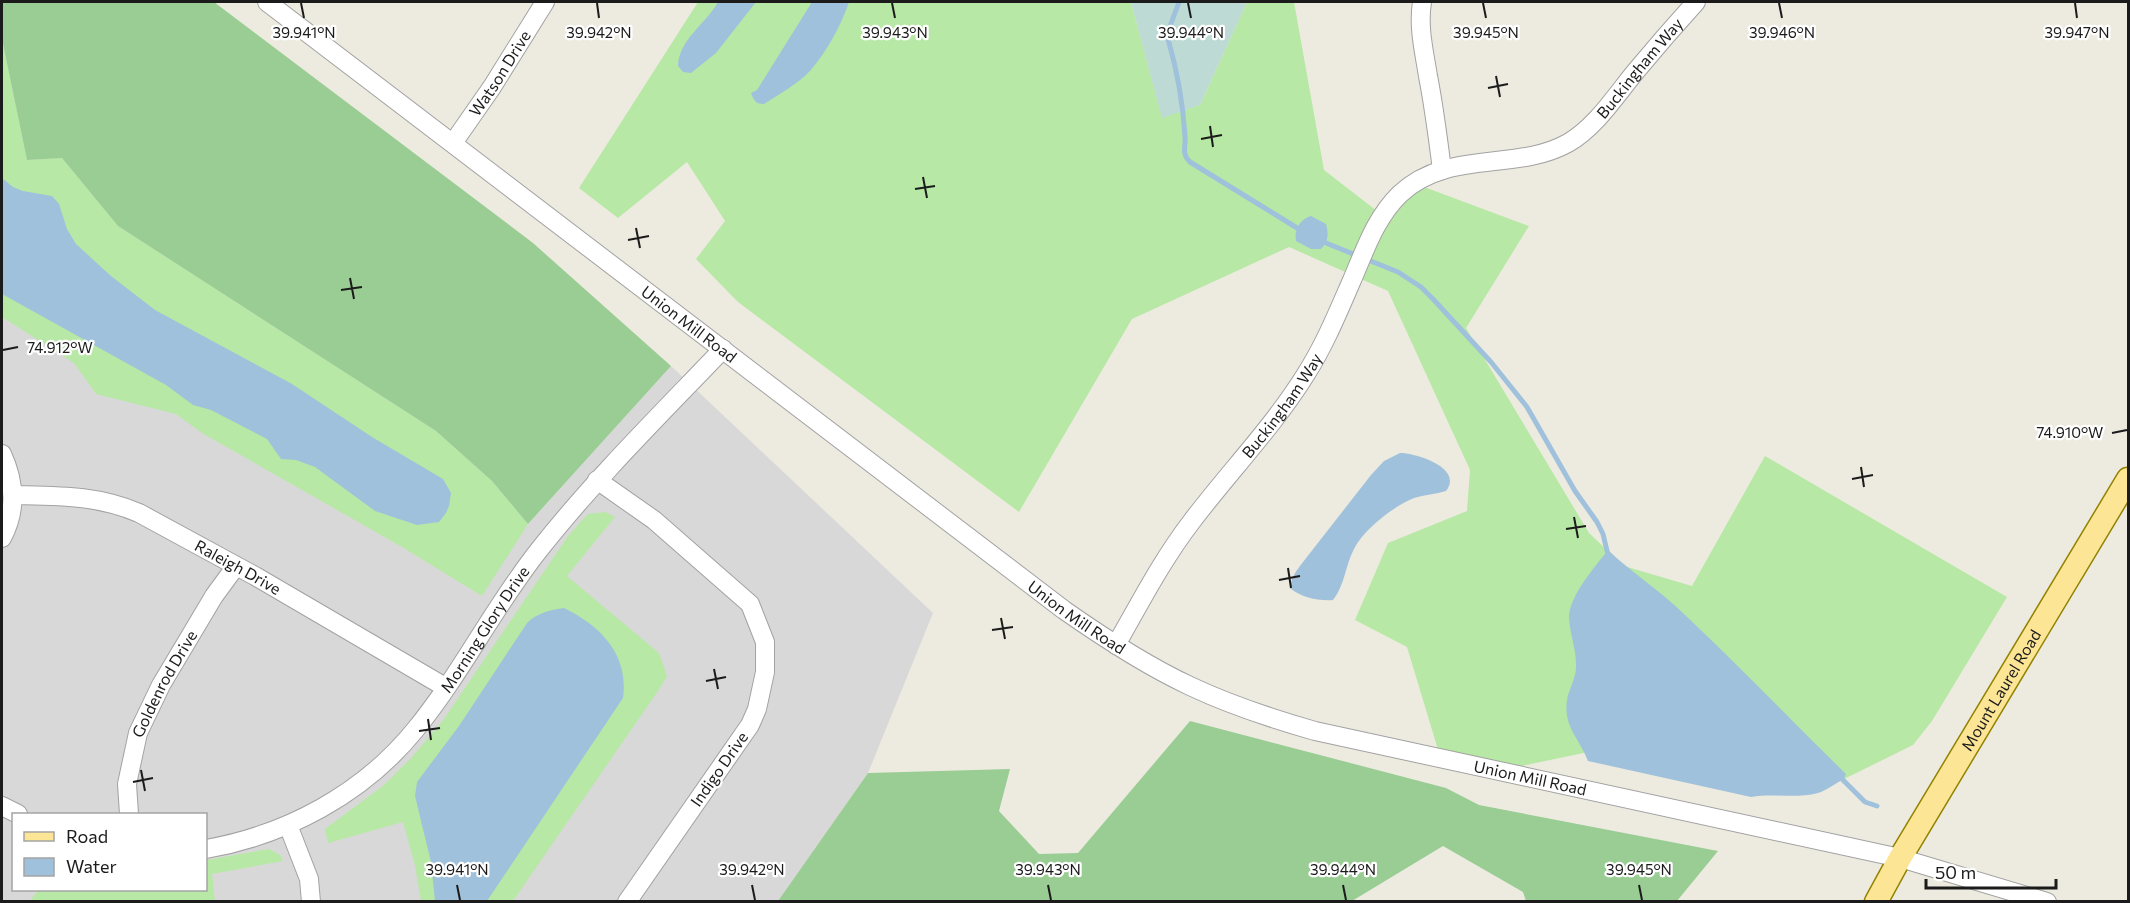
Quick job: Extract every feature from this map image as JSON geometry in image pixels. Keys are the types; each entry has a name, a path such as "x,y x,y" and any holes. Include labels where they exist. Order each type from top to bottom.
{"main road":[{"name":"Mount Laurel Road","path":"1876,902 1900,858 2128,479"}],"street":[{"name":"Union Mill Road","path":"267,2 1064,610 1116,645 1191,686 1259,715 1315,731 1900,858 2047,902"},
{"name":"Watson Drive","path":"453,143 492,87 545,2"},
{"path":"1422,2 1420,14 1423,54 1428,73 1442,170"},
{"name":"Buckingham Way","path":"1116,645 1168,553 1279,414 1306,374 1332,328 1372,233 1384,212 1400,194 1417,180 1442,170 1549,151 1568,143 1598,117 1696,2"},
{"name":"Morning Glory Drive","path":"207,849 242,841 288,825 327,806 373,772 414,731 536,553 597,480 723,349"},
{"path":"2,454 10,474 14,495 7,528 2,538"},
{"name":"Indigo Drive","path":"597,480 654,520 750,604 765,642 765,672 757,709 750,725 627,902"},
{"name":"Raleigh Drive","path":"14,495 85,497 121,505 160,523 445,687"},
{"name":"Goldenrod Drive","path":"129,813 127,784 138,733 161,685 214,596 236,566"},
{"path":"2,806 16,813"},
{"path":"288,825 309,879 311,902"}],"shaded area":[{"path":"1131,2 1247,2 1200,105 1162,118"},
{"path":"2,39 27,160 62,158 118,226 436,431 492,481 528,524 671,366 933,613 868,773 778,901 2,901"}],"green space":[{"path":"2,2 214,2 533,243 671,366 528,524 492,481 436,431 118,226 62,158 27,160 2,39"},
{"path":"698,2 1131,2 1162,117 1200,105 1247,2 1294,2 1324,170 1377,211 1408,181 1529,226 1466,328 1589,533 1624,566 1692,586 1765,456 2007,597 1932,721 1913,745 1836,783 1617,746 1507,769 1439,753 1407,647 1355,620 1388,543 1467,511 1470,470 1388,291 1289,247 1132,319 1019,512 738,302 696,259 725,221 687,162 618,218 579,188"},
{"path":"2,39 27,160 62,158 118,226 436,431 492,481 528,524 482,596 402,547 202,433 176,414 96,394 74,363 2,317"},
{"path":"605,512 615,517 567,576 659,653 667,676 513,901 421,901 415,866 403,822 328,843 325,829 384,785 412,757 444,719 568,536 588,514"},
{"path":"1190,721 1446,788 1479,805 1718,851 1677,901 1526,901 1523,892 1443,846 1352,901 778,901 868,773 1010,769 999,811 1039,854 1078,853"},
{"path":"269,849 280,855 283,861 212,874 215,901 35,902 31,899 38,891 207,891 207,860"}],"water":[{"path":"718,2 756,2 716,53 691,73 683,72 678,66 683,48"},
{"path":"812,2 849,2 833,38 810,71 764,104 757,103 751,93 757,90"},
{"path":"2,178 13,187 23,191 52,196 59,204 67,229 76,244 111,276 155,310 292,384 372,437 443,479 451,493 446,513 439,522 417,525 375,511 315,467 296,460 281,459 267,439 211,410 193,405 166,385 2,294"},
{"path":"1311,216 1326,224 1327,238 1321,249 1311,249 1296,241 1299,225"},
{"path":"1400,453 1426,459 1444,469 1449,475 1450,483 1446,491 1414,498 1389,512 1372,526 1354,549 1340,588 1333,600 1311,598 1291,589 1298,568 1371,475 1384,461"},
{"path":"1608,550 1676,606 1846,774 1844,779 1822,792 1810,795 1751,797 1588,761 1567,718 1567,700 1576,669 1569,618 1578,592"},
{"path":"564,608 590,624 610,644 622,668 623,698 487,901 435,901 431,862 415,796 417,782 459,726 527,623 544,612"}],"waterway":[{"path":"1179,2 1169,29 1168,39 1181,99 1186,156 1190,162 1302,231"},
{"path":"1321,241 1398,272 1421,287 1491,362 1527,407 1575,491 1597,522 1603,534 1608,555"},
{"path":"1839,776 1865,802 1877,806"}]}
